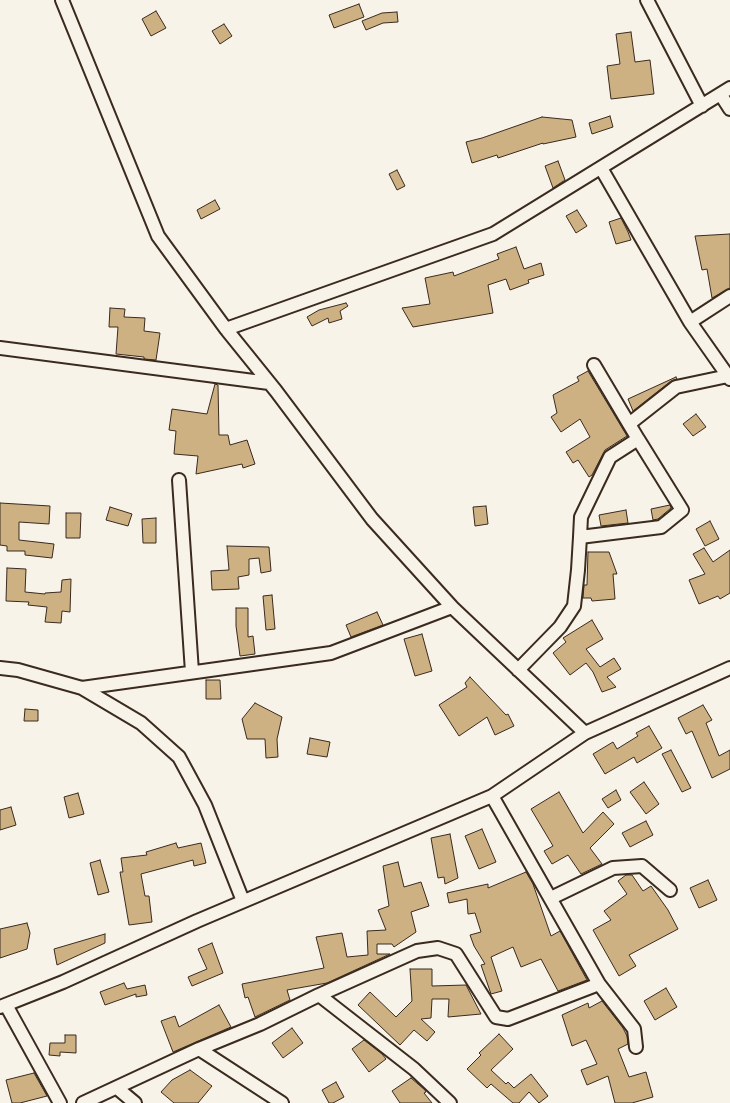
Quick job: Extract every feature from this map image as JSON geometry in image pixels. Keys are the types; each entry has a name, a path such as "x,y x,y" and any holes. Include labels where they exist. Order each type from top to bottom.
{"street":[{"path":"62,0 158,236 226,329 372,519 452,607 585,734"},
{"path":"647,0 702,106"},
{"path":"226,329 493,234 726,91 730,109"},
{"path":"601,168 690,322 729,378 676,387 629,424"},
{"path":"690,322 730,296"},
{"path":"0,348 269,383"},
{"path":"580,538 661,527 682,510 594,365"},
{"path":"518,670 560,628 574,606 581,517 610,458 638,439"},
{"path":"179,480 192,672"},
{"path":"82,688 331,653 452,607"},
{"path":"0,668 18,670 82,688 141,723 179,758 205,805 243,902"},
{"path":"60,1103 3,1006 63,982 243,902 492,796 585,734 730,668"},
{"path":"492,796 599,984 634,1029 636,1047"},
{"path":"551,898 613,868 642,866 670,890"},
{"path":"83,1103 417,951 438,948 456,954 496,1017 508,1019 599,984"},
{"path":"319,995 414,1069 450,1103"},
{"path":"199,1049 282,1103"},
{"path":"117,1088 135,1103"}],"building":[{"path":"359,4 364,17 334,28 329,15"},
{"path":"156,11 166,28 151,36 142,19"},
{"path":"397,12 398,22 383,23 366,30 362,21 382,13"},
{"path":"224,24 232,36 220,44 212,31"},
{"path":"631,32 635,62 650,60 654,94 611,99 607,66 620,64 616,34"},
{"path":"610,116 613,127 592,134 589,123"},
{"path":"542,117 572,120 576,137 543,143 498,158 497,155 472,163 466,142"},
{"path":"558,161 565,180 553,188 545,166"},
{"path":"397,170 405,186 397,190 389,174"},
{"path":"215,200 220,209 201,219 197,210"},
{"path":"577,210 587,226 576,233 566,216"},
{"path":"621,218 631,240 616,244 609,222"},
{"path":"730,234 730,288 712,298 707,269 702,270 695,236"},
{"path":"516,247 524,269 541,263 544,275 528,280 529,283 510,290 506,279 488,285 493,313 413,327 402,308 430,304 425,278 453,272 454,276 499,259 497,254"},
{"path":"346,303 348,306 340,311 342,319 329,323 328,318 312,326 307,317 319,310"},
{"path":"110,308 125,309 124,317 145,318 144,331 160,333 156,360 116,354 118,327 109,327"},
{"path":"588,371 627,436 605,450 592,475 589,477 578,460 573,463 566,452 590,437 580,419 561,432 551,417 557,413 553,395 579,381 577,377"},
{"path":"676,377 677,379 671,381 633,411 628,399"},
{"path":"215,384 218,385 219,435 228,435 230,445 247,440 255,464 243,468 242,464 196,474 198,456 174,454 176,431 169,430 172,409 207,414"},
{"path":"696,414 706,427 693,436 683,424"},
{"path":"0,503 50,506 49,524 19,522 19,540 54,544 52,558 25,555 25,551 7,551 7,546 0,545"},
{"path":"670,505 671,508 658,519 653,520 651,509"},
{"path":"486,506 488,524 475,526 473,507"},
{"path":"110,507 132,514 128,526 106,520"},
{"path":"626,510 628,523 601,526 599,515"},
{"path":"66,513 81,513 80,538 66,538"},
{"path":"156,518 156,543 143,543 142,519"},
{"path":"710,521 719,539 705,546 696,529"},
{"path":"227,546 269,547 271,571 261,573 259,558 249,559 249,575 238,577 239,589 212,590 211,571 229,570"},
{"path":"704,548 713,562 730,550 730,593 720,599 718,596 699,604 689,580 705,574 693,554"},
{"path":"588,552 609,552 617,574 613,574 615,599 592,601 591,598 583,598 584,585 587,585"},
{"path":"7,568 26,569 25,592 45,594 61,592 62,580 71,579 70,612 62,611 61,623 45,622 47,607 28,605 29,602 6,601"},
{"path":"272,595 275,629 266,630 263,596"},
{"path":"236,608 248,608 248,637 253,636 255,654 240,656"},
{"path":"377,612 383,625 351,637 346,625"},
{"path":"592,620 603,639 586,649 600,667 614,658 621,669 607,677 616,687 602,692 593,672 586,663 570,675 553,653 566,642 563,638"},
{"path":"422,634 432,671 415,676 404,639"},
{"path":"470,677 506,715 508,714 514,726 495,735 487,717 459,736 439,705 467,687 465,683"},
{"path":"206,680 220,680 221,699 206,699"},
{"path":"255,703 282,717 277,739 278,757 266,758 265,739 247,739 242,719"},
{"path":"703,705 712,720 706,723 719,756 730,750 730,769 712,778 692,731 686,734 678,718"},
{"path":"25,709 38,710 38,721 24,721"},
{"path":"649,726 662,748 637,763 634,757 605,774 593,754 613,742 617,749 638,736 636,733"},
{"path":"310,738 330,742 327,757 307,754"},
{"path":"671,750 691,788 682,792 662,754"},
{"path":"644,782 659,804 646,814 630,792"},
{"path":"616,790 621,800 608,808 602,799"},
{"path":"559,792 583,833 603,812 614,824 590,848 602,864 581,874 568,855 552,864 544,851 553,846 531,809"},
{"path":"78,793 84,814 69,818 64,797"},
{"path":"11,807 16,825 0,830 0,810"},
{"path":"646,821 653,835 630,847 622,833"},
{"path":"482,829 496,862 479,869 465,836"},
{"path":"450,834 458,878 445,884 444,877 438,878 431,838"},
{"path":"176,843 178,848 201,843 206,863 194,866 193,860 141,874 145,896 149,896 152,922 129,925 120,872 123,872 121,858 147,855 146,852"},
{"path":"100,860 109,892 98,895 90,863"},
{"path":"398,862 404,887 421,882 429,906 411,912 416,932 394,947 392,944 377,944 377,954 390,954 327,983 287,990 290,1000 255,1017 248,997 245,998 242,984 324,968 316,937 342,933 347,957 368,955 367,931 386,930 378,910 389,906 383,866"},
{"path":"526,872 533,884 551,936 560,931 587,980 558,991 541,959 521,967 513,947 491,957 502,991 491,994 481,965 485,964 474,946 470,935 481,932 475,913 468,914 467,899 449,903 447,893 488,884 488,888"},
{"path":"626,875 632,875 643,891 651,886 668,910 678,929 629,955 636,966 619,976 593,930 611,920 604,911 627,894 618,881"},
{"path":"708,880 717,900 699,908 690,888"},
{"path":"27,923 30,933 27,949 0,958 0,929"},
{"path":"105,934 105,943 57,965 54,949"},
{"path":"212,943 223,973 192,986 188,977 207,969 198,949"},
{"path":"410,969 432,969 432,986 466,985 481,1014 448,1017 449,999 432,999 431,1018 421,1019 435,1032 427,1041 414,1030 400,1045 358,1005 370,992 396,1017 412,1001"},
{"path":"124,983 127,989 145,985 147,995 136,997 136,994 105,1005 100,992"},
{"path":"666,988 677,1007 655,1020 644,1001"},
{"path":"602,1001 627,1036 628,1044 618,1049 629,1077 646,1072 653,1097 632,1103 615,1103 608,1076 587,1085 581,1070 597,1064 586,1040 572,1046 562,1015 588,1003 589,1008"},
{"path":"219,1005 231,1027 173,1052 161,1021 175,1016 179,1027"},
{"path":"292,1028 303,1043 283,1058 272,1043"},
{"path":"499,1034 513,1049 491,1070 506,1084 508,1082 514,1088 531,1074 548,1096 539,1103 529,1092 519,1103 513,1103 491,1084 487,1088 467,1069 481,1055 479,1053"},
{"path":"65,1035 76,1035 76,1053 60,1052 60,1056 49,1055 50,1043 65,1043"},
{"path":"364,1040 386,1059 369,1072 352,1049"},
{"path":"190,1070 212,1086 198,1103 174,1103 161,1092 172,1080"},
{"path":"34,1073 47,1096 20,1103 12,1103 6,1080"},
{"path":"411,1078 425,1090 426,1092 424,1093 432,1103 400,1103 392,1091"},
{"path":"336,1082 344,1097 329,1103 322,1090"}]}
